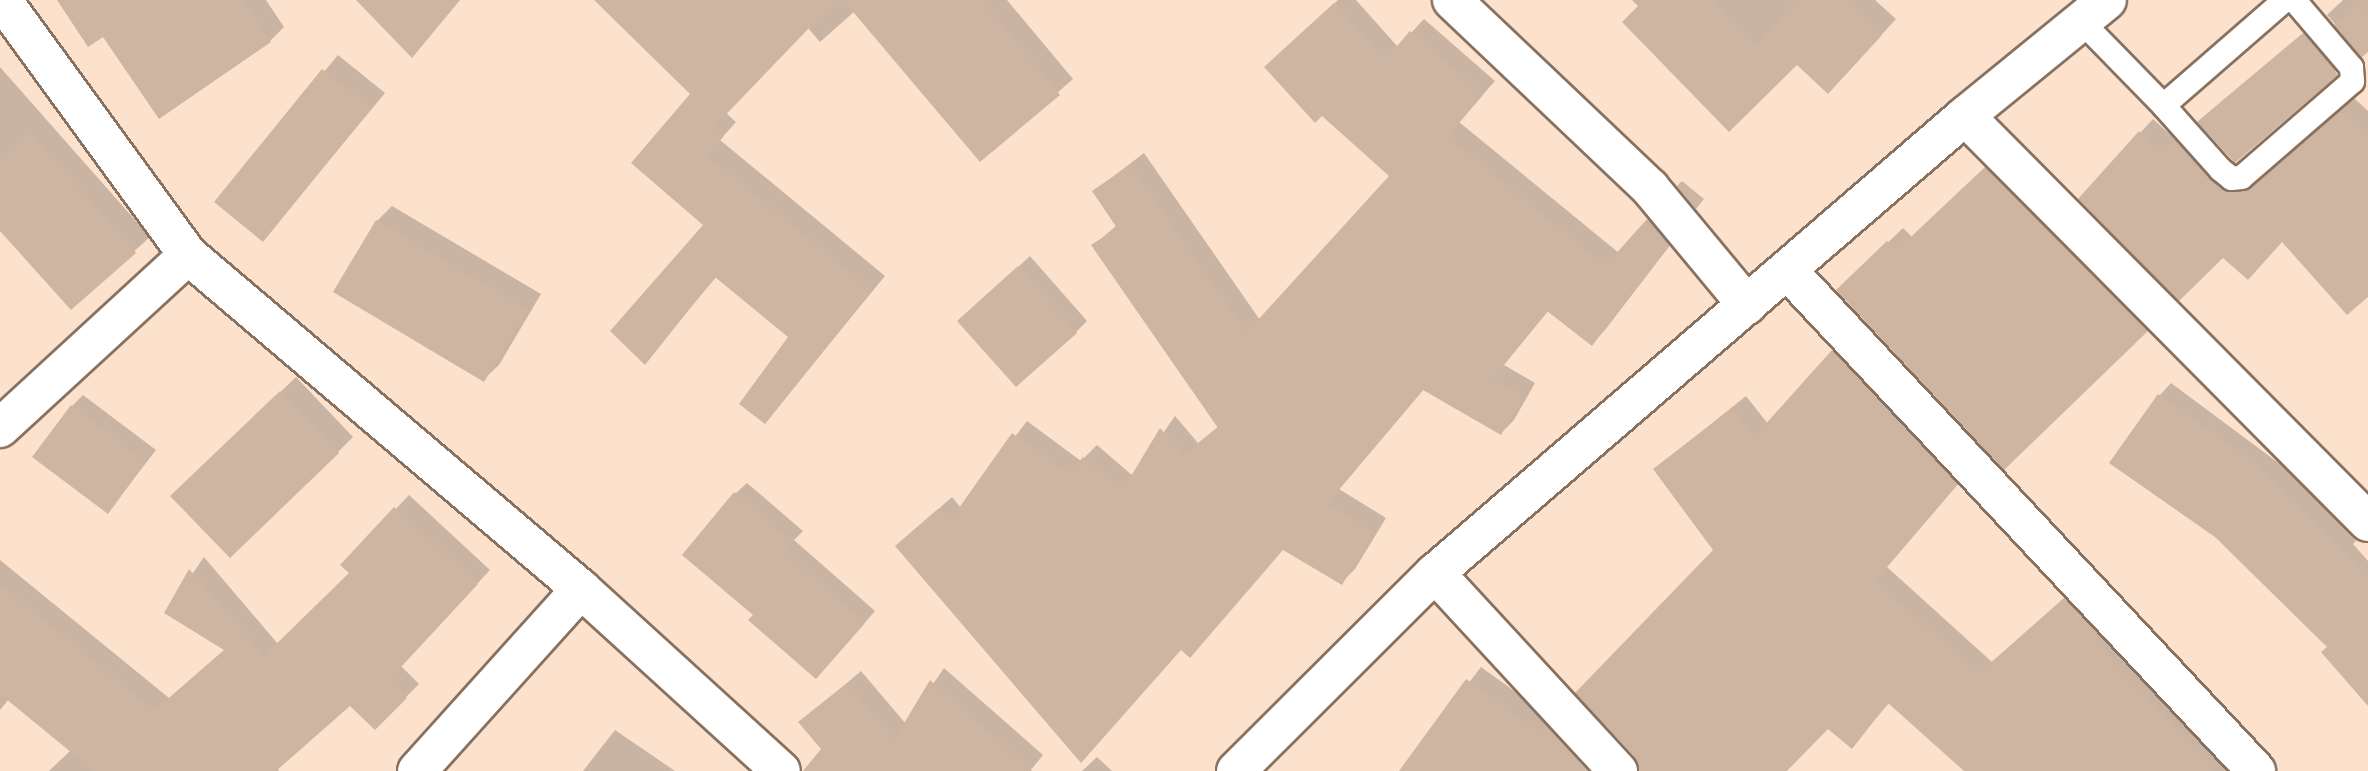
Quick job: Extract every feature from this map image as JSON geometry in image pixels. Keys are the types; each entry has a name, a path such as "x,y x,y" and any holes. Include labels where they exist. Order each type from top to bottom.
{"street":[{"path":"2,0 188,255 581,589 780,771"},
{"path":"1452,0 1650,188 1747,305"},
{"path":"1236,771 1435,573 1965,116 2094,11"},
{"path":"1965,116 2368,522"},
{"path":"0,428 188,255"},
{"path":"1788,271 2256,771"},
{"path":"1435,573 1618,771"},
{"path":"417,771 581,589"}],"lane":[{"path":"2163,105 2284,0"},
{"path":"2094,11 2163,105 2231,178 2241,177 2352,81 2351,67 2294,0"}],"building":[{"path":"57,0 242,0 271,42 159,119 103,37 88,47"},
{"path":"356,0 460,0 412,58"},
{"path":"594,0 836,0 713,128 723,137 707,156 872,291 765,424 739,404 788,337 715,277 645,365 610,331 703,225 631,163 690,94"},
{"path":"843,0 981,0 1060,95 980,162"},
{"path":"1644,0 1711,0 1756,46 1797,0 1844,0 1882,35 1828,94 1797,65 1729,132 1622,22"},
{"path":"2366,0 2368,52 2361,58 2334,25"},
{"path":"1334,3 1385,60 1410,31 1483,95 1447,137 1605,266 1647,219 1669,245 1592,346 1547,311 1492,379 1523,397 1501,435 1423,390 1327,504 1374,532 1342,585 1283,550 1190,658 1181,650 1081,763 895,546 938,509 949,522 1012,433 1068,474 1083,457 1122,491 1160,428 1184,455 1218,428 1091,245 1117,228 1092,191 1130,165 1246,333 1389,176 1322,116 1315,123 1264,67"},
{"path":"2303,33 2338,75 2235,163 2197,122"},
{"path":"322,69 371,109 263,242 214,202"},
{"path":"2339,111 2368,136 2368,297 2347,315 2282,242 2248,280 2223,258 2179,301 2078,199 2139,131 2161,152 2176,140 2222,189 2243,191"},
{"path":"31,134 136,253 71,310 0,231 0,161"},
{"path":"1985,167 2148,331 2004,470 1836,290 1887,241 1897,250"},
{"path":"1682,181 1704,199 1696,209 1677,186"},
{"path":"376,220 527,310 484,382 333,292"},
{"path":"1018,266 1077,333 1016,387 957,321"},
{"path":"1832,350 1958,484 1875,581 1978,674 2064,598 2098,637 2094,641 2214,771 1964,771 1888,703 1852,749 1828,729 1787,771 1639,771 1634,756 1575,693 1713,550 1653,469 1732,408 1754,437"},
{"path":"280,391 339,453 230,558 170,496"},
{"path":"2158,394 2257,465 2368,577 2368,706 2321,652 2327,647 2215,537 2109,463"},
{"path":"71,405 146,462 108,514 32,457"},
{"path":"734,492 793,543 785,552 865,623 816,679 748,620 753,615 682,555"},
{"path":"394,507 478,584 389,680 407,698 375,730 350,706 276,771 94,771 0,694 0,585 154,711 224,650 164,613 189,569 264,656 349,573 340,565"},
{"path":"1466,679 1538,732 1545,724 1588,771 1399,771"},
{"path":"930,680 1032,771 803,771 821,749 798,722 847,683 894,740"}]}
